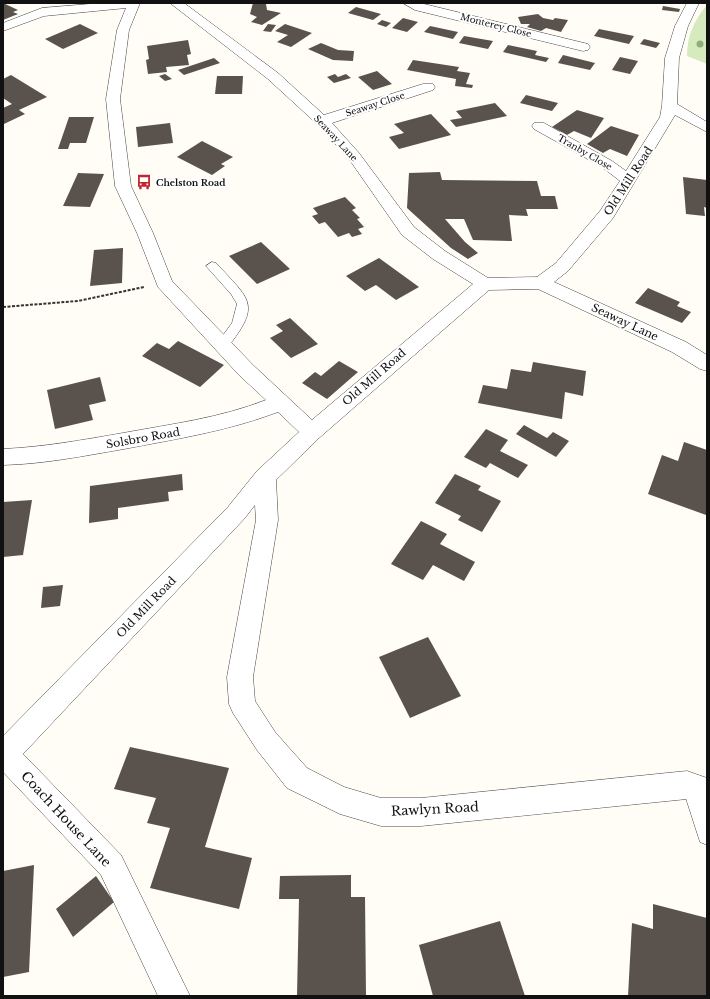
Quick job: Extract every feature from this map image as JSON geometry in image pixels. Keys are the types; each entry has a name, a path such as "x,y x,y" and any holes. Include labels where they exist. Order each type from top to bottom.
{"street":[{"name":"Seaway Lane","path":"176,3 273,76 322,121 354,156 408,231 439,255 484,284"},
{"name":"Monterey Close","path":"409,3 419,7 583,47"},
{"name":"Old Mill Road","path":"541,283 562,267 607,214 668,117 671,107 670,72 679,31 688,9 693,3"},
{"path":"3,27 42,12 134,4 123,30 113,99 115,128 123,186 164,283 279,403 312,432"},
{"name":"Seaway Close","path":"322,121 428,87"},
{"path":"671,107 707,128"},
{"name":"Tranby Close","path":"539,126 607,164 629,180"},
{"name":"Seaway Lane","path":"541,283 679,347 707,364"},
{"path":"484,284 541,283"},
{"name":"Old Mill Road","path":"3,755 230,518 265,477 312,432 484,284"},
{"name":"Solsbro Road","path":"3,458 35,456 186,430 240,418 279,403"},
{"name":"Rawlyn Road","path":"265,477 267,520 240,677 242,704 266,741 297,778 340,800 381,812 421,812 687,785 699,789"},
{"name":"Coach House Lane","path":"3,755 111,865 174,996"}],"lane":[{"path":"212,266 241,298 243,308 233,331 222,345"},
{"path":"699,789 707,835"}],"path":[{"path":"3,307 78,301 122,292"}],"green space":[{"path":"707,5 707,64 687,56 687,49 695,22"}],"building":[{"path":"3,3 18,10 13,12 18,14 3,20"},
{"path":"253,3 266,4 267,10 281,13 262,25 251,22 257,17 250,14"},
{"path":"663,6 680,9 679,12 662,10"},
{"path":"356,7 381,14 373,20 348,13"},
{"path":"538,14 543,18 553,20 555,18 568,20 561,32 546,28 541,31 527,27 530,24 521,24 518,17"},
{"path":"403,18 418,22 407,32 392,28"},
{"path":"382,20 391,23 386,27 377,24"},
{"path":"80,24 98,33 63,49 45,39"},
{"path":"268,24 276,25 271,32 263,31"},
{"path":"285,24 312,33 291,47 277,42 288,35 275,31"},
{"path":"430,26 458,32 453,39 424,32"},
{"path":"599,29 634,36 629,44 594,36"},
{"path":"464,36 493,41 488,49 459,43"},
{"path":"644,39 660,43 656,48 640,44"},
{"path":"188,40 191,54 187,55 189,65 166,67 167,72 148,74 146,60 149,59 147,46"},
{"path":"321,43 338,50 354,51 353,61 333,60 308,49"},
{"path":"508,45 537,51 535,55 549,58 546,62 503,52"},
{"path":"563,55 595,63 590,70 558,63"},
{"path":"620,57 638,61 630,74 612,70"},
{"path":"214,58 220,63 184,75 178,70"},
{"path":"413,60 459,67 457,71 470,73 466,84 473,85 472,88 455,86 456,79 407,70"},
{"path":"377,71 392,84 373,90 358,77"},
{"path":"165,74 172,79 165,81 159,76"},
{"path":"335,74 338,77 346,74 351,78 334,83 327,77"},
{"path":"11,75 47,97 19,110 25,114 4,124 3,108 12,104 3,98 3,79"},
{"path":"217,76 243,76 242,94 215,94"},
{"path":"526,95 558,103 552,111 520,103"},
{"path":"495,103 507,116 456,127 450,120 462,118 456,111"},
{"path":"577,110 604,118 591,138 574,131 567,135 552,127"},
{"path":"431,114 451,135 399,149 389,137 404,133 394,124"},
{"path":"69,117 94,117 86,143 70,143 68,149 58,149"},
{"path":"170,123 173,143 138,147 136,127"},
{"path":"611,126 639,135 627,156 610,149 603,153 587,144"},
{"path":"202,141 233,157 221,164 225,166 212,175 177,157"},
{"path":"440,172 442,180 537,181 541,196 555,196 558,209 526,209 528,216 509,215 512,241 473,240 464,219 445,219 465,242 478,253 468,259 451,248 407,208 409,173"},
{"path":"78,173 104,174 90,207 63,206"},
{"path":"683,177 707,180 707,208 704,207 705,216 686,214"},
{"path":"345,197 356,208 352,210 360,218 357,219 364,227 358,229 362,234 352,237 349,233 338,237 325,222 319,224 312,216 318,214 313,208"},
{"path":"261,242 290,269 257,284 229,256"},
{"path":"123,248 122,283 90,286 94,250"},
{"path":"379,258 419,287 396,300 376,285 365,291 346,276"},
{"path":"648,288 680,302 677,306 691,312 682,323 635,303"},
{"path":"290,318 318,344 291,358 270,338 283,331 276,325"},
{"path":"178,341 224,365 200,387 142,356 157,343 169,349"},
{"path":"339,361 358,372 327,399 302,383 315,372 321,376"},
{"path":"533,362 586,371 583,396 565,392 562,419 478,403 483,385 507,389 511,369 531,372"},
{"path":"100,377 106,401 89,405 93,420 55,429 47,390"},
{"path":"524,425 547,438 553,432 569,441 556,457 516,434"},
{"path":"486,429 508,440 500,451 528,465 518,478 490,463 486,468 464,457"},
{"path":"684,442 707,450 706,515 648,494 662,455 678,461"},
{"path":"182,474 183,490 168,492 169,501 118,508 118,519 89,523 90,486"},
{"path":"455,474 481,486 478,490 501,501 482,532 458,520 461,516 435,503"},
{"path":"32,500 23,555 3,557 3,502"},
{"path":"421,521 447,534 440,544 475,562 464,581 433,565 423,580 391,564"},
{"path":"63,585 60,606 41,608 43,587"},
{"path":"428,637 461,696 410,718 379,657"},
{"path":"130,747 229,768 205,847 252,858 239,909 150,888 170,828 147,823 156,798 114,789"},
{"path":"34,865 29,972 3,977 3,871"},
{"path":"351,875 351,897 365,897 366,996 297,996 299,899 279,899 280,876"},
{"path":"96,876 114,902 73,937 56,909"},
{"path":"653,904 707,918 706,996 628,996 632,923 653,929"},
{"path":"500,921 525,996 433,996 419,945"}],"place":[{"name":"Chelston Road","path":"144,182"}]}
